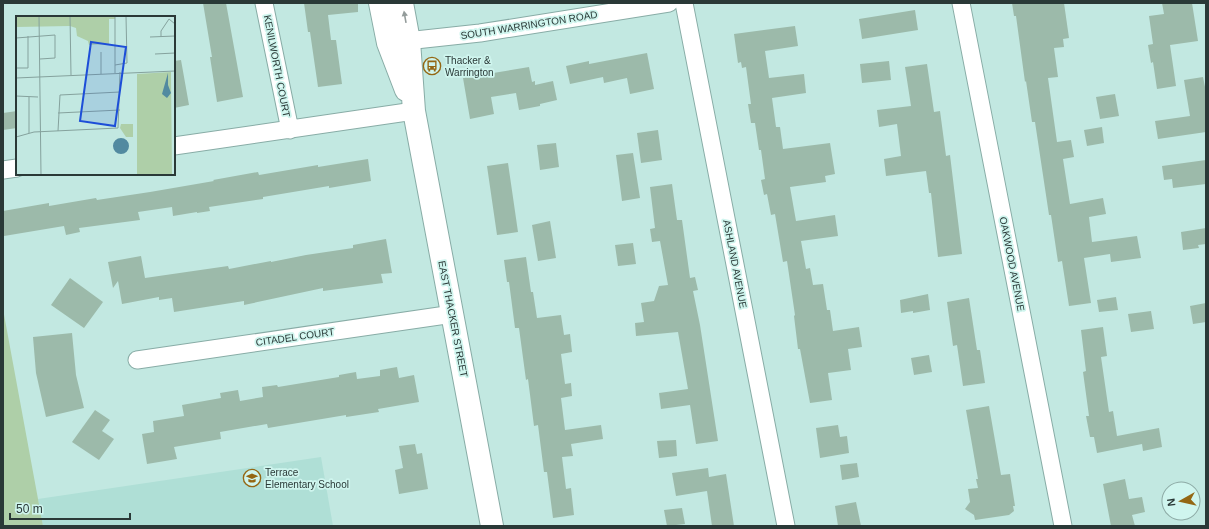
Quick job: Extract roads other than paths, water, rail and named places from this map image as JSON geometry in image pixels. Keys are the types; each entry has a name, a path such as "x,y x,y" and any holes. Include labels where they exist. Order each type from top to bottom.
{"main road":[{"name":"EAST THACKER STREET","path":"380,3 399,42 414,111 492,526"},
{"name":"EAST THACKER STREET","path":"399,42 402,3"}],"street":[{"name":"KENILWORTH COURT","path":"264,3 290,130"},
{"name":"SOUTH WARRINGTON ROAD","path":"399,42 480,34 669,3"},
{"name":"ASHLAND AVENUE","path":"684,3 786,526"},
{"name":"OAKWOOD AVENUE","path":"961,3 1063,526"},
{"path":"175,146 414,111"},
{"path":"3,170 16,168"},
{"name":"CITADEL COURT","path":"137,360 453,314"}],"place":[{"name":"Thacker & Warrington","path":"432,66"},
{"name":"Terrace Elementary School","path":"252,478"}]}
